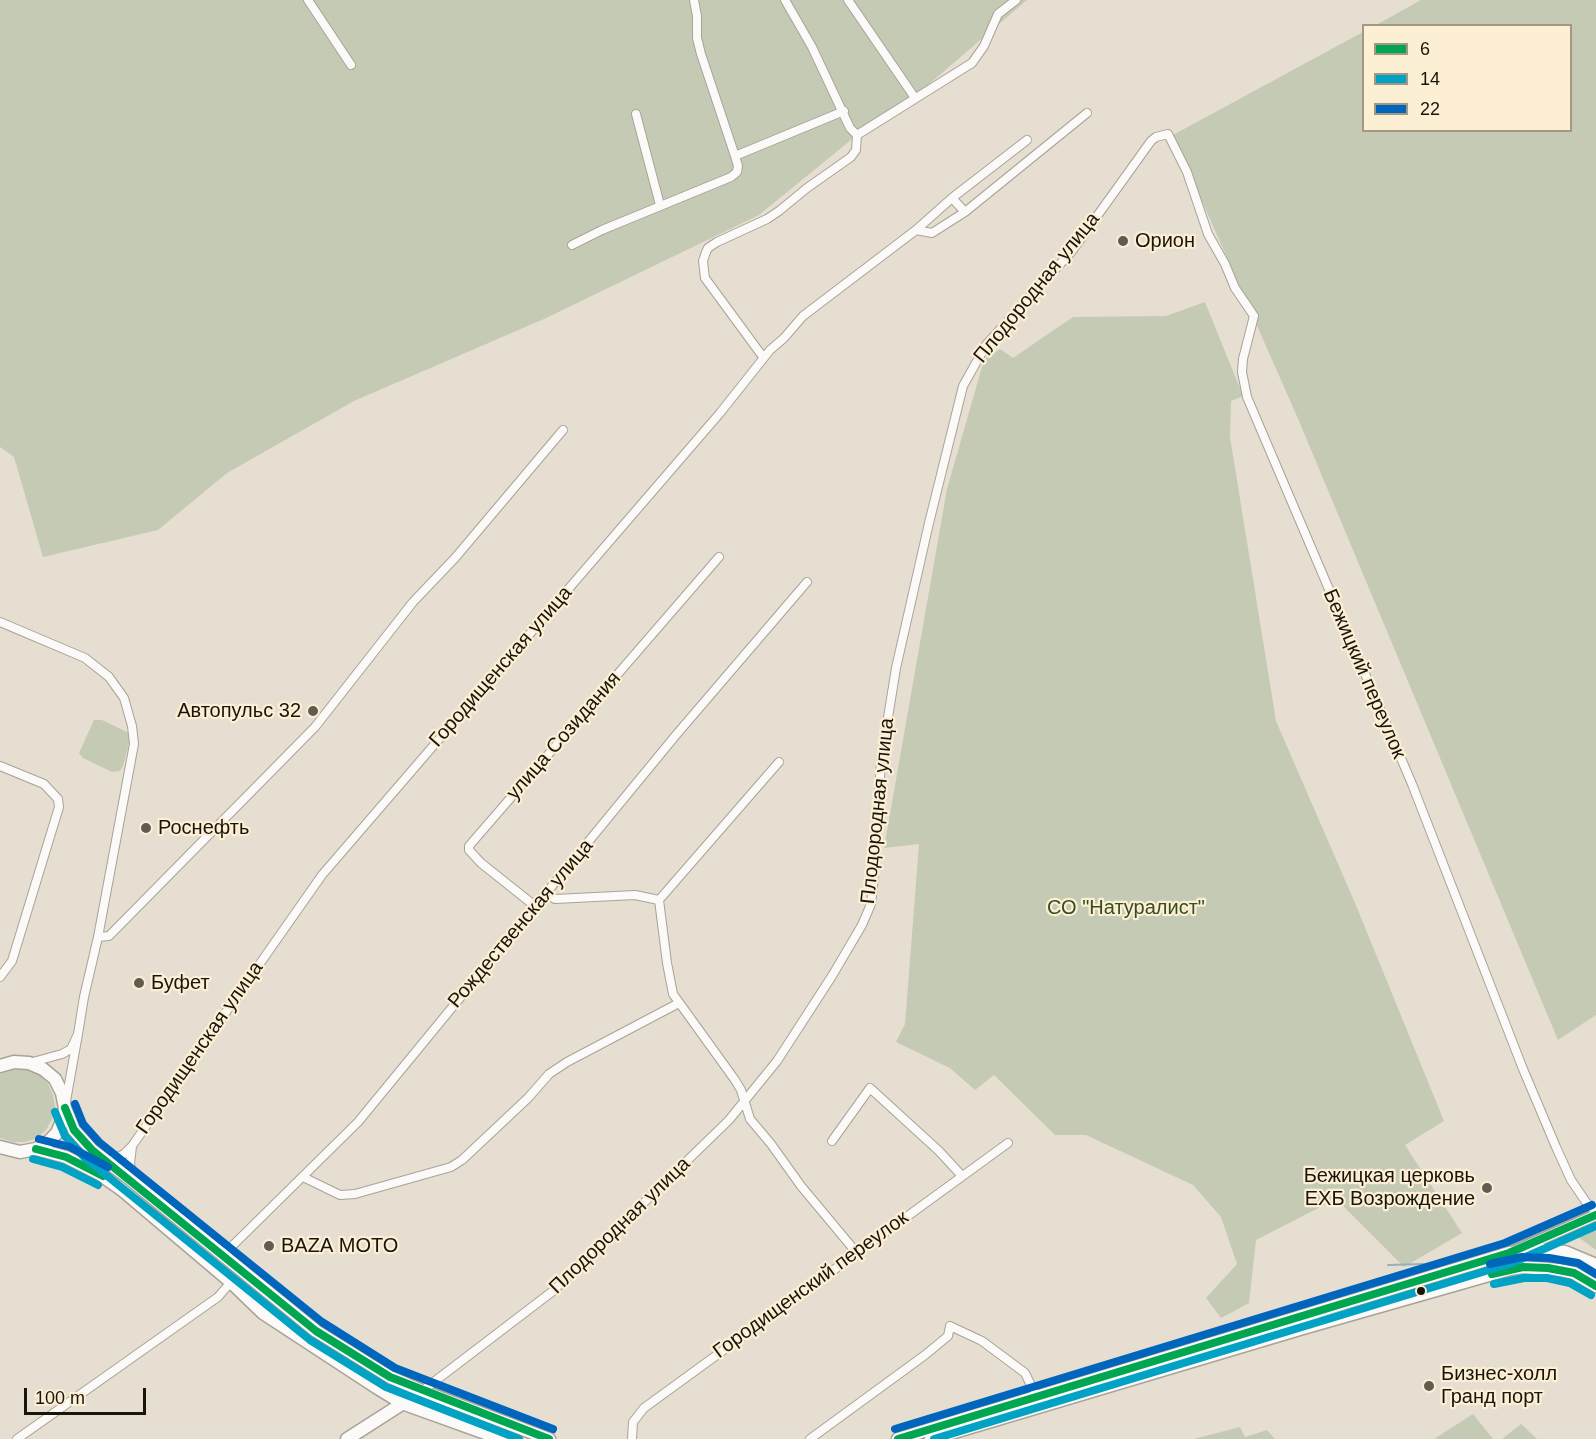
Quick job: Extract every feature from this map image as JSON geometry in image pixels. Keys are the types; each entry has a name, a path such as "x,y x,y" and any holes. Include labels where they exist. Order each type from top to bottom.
{"main road":[{"path":"0,1061 29,1063 43,1069 55,1079 62,1093 64,1108 57,1133 48,1142 36,1149 0,1156"},
{"path":"0,1066 14,1062"},
{"path":"64,1108 82,1141 322,1336 384,1375 549,1439"},
{"path":"0,1147 20,1152"},
{"path":"36,1149 66,1157 101,1175 121,1189 231,1282 262,1313 402,1403 502,1439"},
{"path":"898,1439 1509,1253 1543,1250 1566,1252 1596,1265"},
{"path":"931,1439 1510,1269 1523,1267 1560,1270 1574,1273 1596,1286"},
{"path":"347,1439 422,1391"}],"street":[{"path":"308,0 351,65"},
{"path":"572,245 660,205 731,177 736,172 738,166 697,38 694,0"},
{"path":"763,357 705,278 703,261 706,252 717,242 767,219 851,157 856,150 857,135 850,128 812,46 785,0"},
{"path":"848,0 915,98"},
{"path":"857,135 972,63 984,46 998,14 1016,0"},
{"path":"735,156 844,111"},
{"name":"Городищенская улица","path":"916,230 932,233 965,212 1087,113"},
{"path":"636,114 660,205"},
{"name":"Плодородная улица","path":"422,1391 553,1291 744,1104 803,1023 862,925 870,904 873,887 881,761 896,668 963,386 986,345 1072,251 1151,141 1168,134"},
{"name":"Бежицкий переулок","path":"1168,134 1187,172 1208,234 1226,264 1235,288 1254,316 1243,359 1242,372 1246,397 1412,784 1523,1069 1571,1180 1596,1214"},
{"name":"Городищенская улица","path":"132,1146 322,875 720,413 763,357 803,316 916,230 952,198 1027,140"},
{"path":"952,198 965,212"},
{"path":"98,938 109,936 315,727 413,602 455,558 563,430"},
{"name":"улица Созидания","path":"535,906 481,863 469,850 469,846 719,557"},
{"name":"Рождественская улица","path":"222,1256 358,1122 544,894 807,582"},
{"path":"0,622 84,658 109,677 124,698 132,726 134,744 64,1108"},
{"path":"780,762 659,900 667,963 673,994 735,1080 741,1090 750,1119 771,1143 801,1186 856,1252"},
{"path":"0,766 44,784 58,799 59,807 12,961 0,977"},
{"path":"544,894 555,899 635,895 659,900"},
{"path":"303,1178 340,1195 355,1194 451,1167 462,1160 528,1098 549,1074 567,1062 679,1003"},
{"path":"29,1063 62,1054 71,1049 78,1034"},
{"path":"832,1141 870,1088 939,1151 962,1176"},
{"name":"Городищенский переулок","path":"632,1439 633,1422 644,1408 1008,1143"},
{"path":"106,1161 124,1154 132,1146"},
{"path":"132,1146 130,1164 135,1183"},
{"path":"1509,1253 1596,1214"},
{"path":"17,1439 218,1297 231,1282"},
{"path":"810,1439 925,1355 948,1336 950,1326 982,1341 1025,1374 1036,1396"}],"green space":[{"path":"0,0 1027,0 914,97 857,135 759,215 544,319 354,401 227,473 158,530 43,557 14,457 0,447"},
{"path":"1421,0 1596,0 1596,1015 1558,1040 1299,421 1173,135 1362,33 1362,132 1572,132 1572,24 1378,24"},
{"name":"СО \"Натуралист\"","path":"1205,302 1243,396 1231,401 1230,437 1276,721 1355,903 1444,1121 1405,1145 1462,1233 1404,1267 1336,1199 1256,1240 1249,1303 1221,1318 1206,1298 1237,1264 1221,1217 1193,1185 1086,1135 1055,1135 994,1075 975,1090 950,1068 896,1042 905,1024 919,844 884,848 947,489 984,360 1000,349 1013,358 1073,317 1166,316"},
{"path":"94,720 102,720 129,733 130,739 120,771 112,772 83,758 79,753"},
{"path":"17,1069 29,1070 48,1084 55,1107 46,1130 37,1138 25,1142 13,1142 0,1138 0,1074"},
{"path":"1596,1228 1596,1250 1578,1237"},
{"path":"1473,1414 1493,1439 1434,1439"},
{"path":"1521,1424 1537,1439 1502,1439"},
{"path":"1240,1427 1245,1437 1267,1430 1275,1439 1194,1439"}],"waterway":[{"path":"1388,1265 1424,1264"}],"transit line":[{"name":"22","path":"75,1104 83,1124 99,1142 322,1322 395,1368 553,1429"},
{"name":"6","path":"65,1108 74,1130 92,1150 316,1331 390,1377 549,1439"},
{"name":"14","path":"55,1112 65,1136 85,1158 310,1340 386,1387 519,1439"},
{"name":"22","path":"39,1139 70,1147 108,1167"},
{"name":"6","path":"36,1149 66,1157 103,1176"},
{"name":"14","path":"33,1159 62,1167 98,1185"},
{"name":"22","path":"895,1429 1505,1243 1592,1205"},
{"name":"6","path":"898,1439 1509,1253 1596,1215"},
{"name":"14","path":"934,1439 1512,1263 1596,1226"},
{"name":"22","path":"1490,1264 1522,1257 1549,1258 1578,1263 1596,1274"},
{"name":"6","path":"1492,1274 1523,1267 1548,1268 1574,1273 1596,1286"},
{"name":"14","path":"1494,1284 1524,1278 1547,1278 1570,1283 1591,1295"}],"place":[{"name":"Орион","path":"1123,241"},
{"name":"Автопульс 32","path":"313,711"},
{"name":"Роснефть","path":"146,828"},
{"name":"Буфет","path":"139,983"},
{"name":"Бежицкая церковь ЕХБ Возрождение","path":"1487,1188"},
{"name":"BAZA MOTO","path":"269,1246"},
{"name":"Бизнес-холл Гранд порт","path":"1429,1386"}]}
